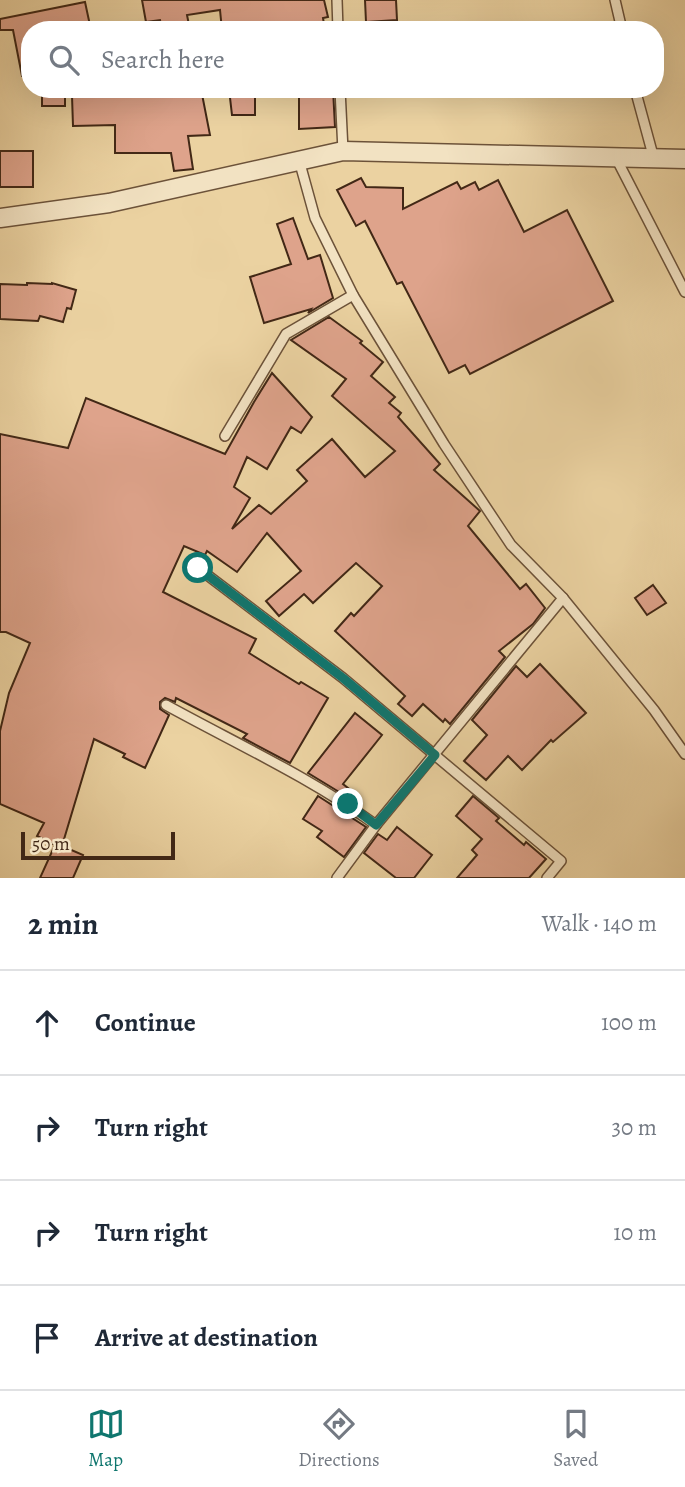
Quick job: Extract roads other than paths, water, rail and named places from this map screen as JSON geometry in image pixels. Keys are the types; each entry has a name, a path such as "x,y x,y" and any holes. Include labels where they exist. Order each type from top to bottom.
{"street":[{"path":"0,218 108,202 343,151 685,159"}],"lane":[{"path":"337,0 338,21"},
{"path":"615,0 620,21"},
{"path":"340,98 343,151"},
{"path":"637,98 654,159"},
{"path":"616,158 685,292"},
{"path":"299,160 315,218 354,295 444,444 511,545 563,598 654,710 685,754"},
{"path":"225,436 286,334 354,295"},
{"path":"198,568 343,678 561,861 547,878"},
{"path":"337,878 376,825 563,598"},
{"path":"166,705 289,770 348,804 376,825"}]}
